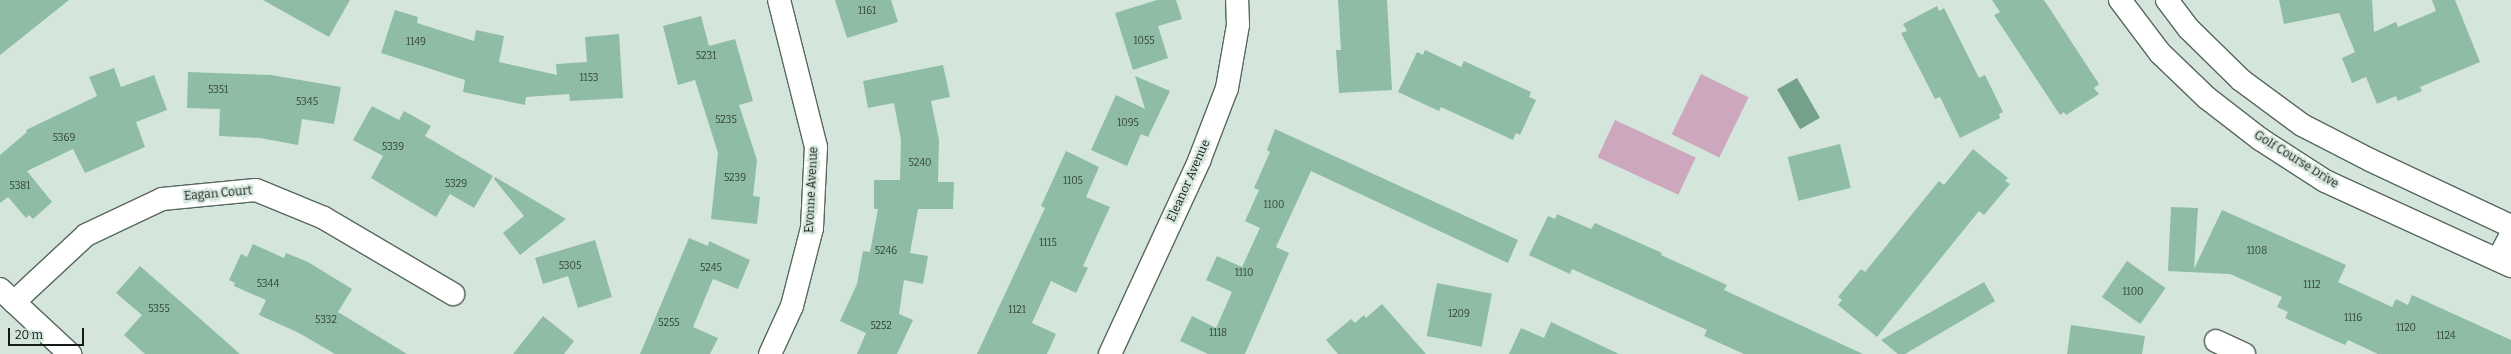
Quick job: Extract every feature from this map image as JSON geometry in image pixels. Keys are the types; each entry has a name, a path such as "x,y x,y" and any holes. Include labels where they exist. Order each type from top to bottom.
{"street":[{"name":"Evonne Avenue","path":"770,354 792,306 812,228 816,147 779,0"},
{"name":"Eleanor Avenue","path":"1110,354 1199,161 1227,88 1238,25 1237,0"},
{"name":"Golf Course Drive","path":"2120,0 2165,58 2207,98 2260,139 2325,181 2505,263"},
{"path":"2167,0 2189,29 2241,80 2302,125 2370,160 2511,226"},
{"name":"Eagan Court","path":"7,296 86,235 162,199 256,190 324,218 454,294"},
{"path":"2505,263 2511,234"},
{"path":"7,296 70,354"},
{"path":"2216,341 2244,354"}],"shaded area":[{"path":"1701,74 1749,97 1719,157 1672,134"},
{"path":"1797,78 1820,118 1800,129 1777,90"},
{"path":"1615,120 1696,158 1678,195 1598,157"}],"building":[{"path":"0,0 69,0 0,55"},
{"path":"263,0 350,0 329,37"},
{"path":"835,0 891,0 898,22 847,38"},
{"path":"1157,0 1176,0 1182,19 1158,26 1168,58 1133,70 1115,13"},
{"path":"1338,0 1387,0 1392,90 1339,93 1336,50 1341,50"},
{"path":"1992,0 2044,0 2099,84 2094,88 2099,94 2066,115 2064,112 2060,115 1994,15 2000,12"},
{"path":"2279,0 2372,0 2374,32 2396,22 2398,27 2436,11 2432,0 2455,0 2480,62 2420,87 2422,91 2398,101 2396,96 2377,104 2366,77 2352,83 2342,58 2355,52 2339,13 2284,24"},
{"path":"1937,6 1939,11 1944,8 1979,78 1985,75 2003,112 1999,114 2000,118 1960,138 1940,97 1935,99 1901,33 1907,31 1903,24"},
{"path":"395,10 418,17 417,23 474,41 476,30 504,36 499,62 557,75 556,64 587,62 585,37 619,34 623,98 570,101 569,94 526,97 525,105 463,92 465,80 381,53"},
{"path":"701,16 709,46 735,39 753,101 739,105 757,160 753,196 760,197 757,224 711,219 718,153 695,80 678,85 663,26"},
{"path":"1425,50 1461,67 1464,61 1531,92 1529,97 1536,100 1520,135 1516,133 1513,140 1441,107 1439,111 1398,92 1417,52 1423,55"},
{"path":"943,65 950,97 931,101 939,140 938,182 954,182 953,209 918,209 910,253 928,256 923,284 904,280 899,314 913,320 897,354 857,354 866,333 840,321 857,284 863,251 870,252 878,209 874,209 874,180 900,180 901,140 894,103 868,108 863,81"},
{"path":"114,68 121,87 154,75 167,110 136,122 145,147 85,173 73,149 27,171 52,202 33,219 29,215 26,218 8,197 0,203 0,155 27,132 26,130 97,96 89,77"},
{"path":"188,72 271,75 341,87 334,124 302,119 298,145 260,138 219,136 220,109 187,108"},
{"path":"1135,76 1170,91 1148,137 1141,134 1127,166 1091,150 1116,95 1145,109"},
{"path":"372,106 399,120 404,111 431,126 425,136 493,176 474,208 450,194 436,217 371,178 383,156 353,140"},
{"path":"1275,129 1518,240 1508,263 1311,171 1276,247 1289,253 1245,354 1208,354 1180,341 1192,316 1216,328 1232,292 1206,280 1217,256 1242,267 1260,228 1245,221 1259,190 1254,188 1270,152 1267,150"},
{"path":"1840,144 1851,188 1798,201 1788,157"},
{"path":"1973,149 2008,178 2005,181 2010,184 1984,215 1979,211 1877,337 1838,305 1842,300 1838,297 1861,269 1865,272 1939,181 1944,185"},
{"path":"1066,151 1099,167 1086,197 1110,207 1083,266 1088,268 1076,293 1051,281 1032,323 1056,334 1047,354 977,354 1045,208 1041,206"},
{"path":"495,177 566,219 520,255 503,233 524,216 494,179"},
{"path":"2171,207 2198,208 2194,269 2222,210 2346,265 2338,282 2392,307 2396,299 2408,305 2412,295 2511,340 2511,354 2378,354 2348,340 2345,345 2285,318 2288,312 2277,307 2282,297 2230,274 2168,271"},
{"path":"1557,214 1591,229 1595,223 1662,253 1661,255 1727,285 1724,290 1863,354 1744,354 1704,336 1707,330 1572,269 1570,274 1529,255 1548,216 1555,219"},
{"path":"689,238 708,246 709,241 750,260 738,289 713,279 693,327 718,338 710,354 640,354"},
{"path":"595,240 612,297 578,308 568,276 543,284 535,258"},
{"path":"253,244 284,258 286,253 308,262 352,289 338,312 407,354 335,354 299,333 259,315 266,300 234,286 235,283 229,280 241,254 247,257"},
{"path":"2127,261 2166,288 2140,324 2102,297"},
{"path":"140,266 240,354 145,354 124,335 142,315 116,293"},
{"path":"1984,282 1995,301 1905,354 1898,354 1881,340"},
{"path":"1437,283 1492,294 1482,347 1427,336"},
{"path":"1382,304 1426,354 1338,354 1326,340 1351,319 1355,323 1364,315 1366,318"},
{"path":"543,316 574,341 564,354 513,354"},
{"path":"1551,322 1619,354 1509,354 1521,328 1544,338"},
{"path":"2071,325 2145,336 2142,354 2067,354"}]}
